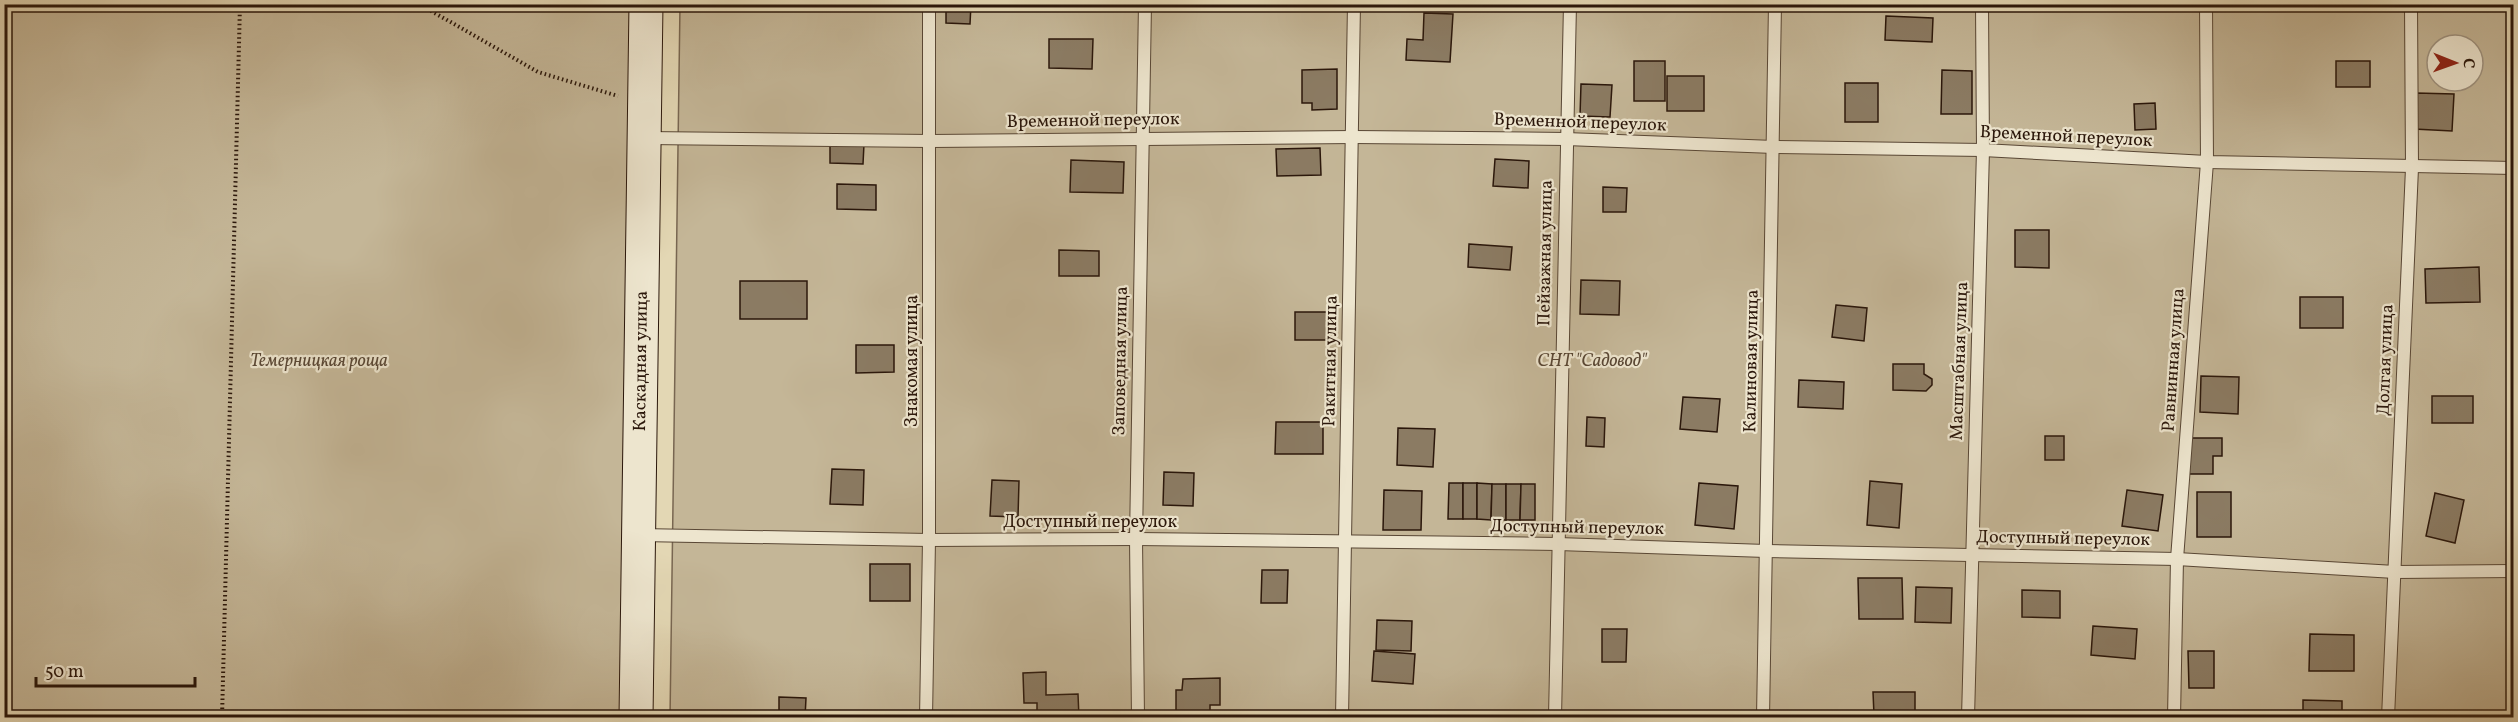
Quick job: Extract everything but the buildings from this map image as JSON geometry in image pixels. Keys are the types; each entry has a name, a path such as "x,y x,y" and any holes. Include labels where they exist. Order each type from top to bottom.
{"street":[{"name":"Каскадная улица","path":"636,717 646,4"}],"lane":[{"name":"Знакомая улица","path":"926,717 931,141 929,4"},
{"name":"Заповедная улица","path":"1138,717 1136,539 1145,4"},
{"name":"Ракитная улица","path":"1342,717 1354,137 1354,4"},
{"name":"Пейзажная улица","path":"1555,717 1570,4"},
{"name":"Калиновая улица","path":"1763,717 1775,4"},
{"name":"Масштабная улица","path":"1968,717 1983,150 1982,4"},
{"name":"Равнинная улица","path":"2174,717 2177,559 2207,162 2206,4"},
{"name":"Долгая улица","path":"2388,717 2412,168 2411,4"},
{"name":"Временной переулок","path":"645,138 931,141 1354,137 1566,140 1774,147 1983,150 2207,162 2412,168 2514,168"},
{"name":"Доступный переулок","path":"639,535 929,540 1136,539 1557,544 1766,551 2177,559 2395,572 2514,571"}],"path":[{"path":"222,717 240,4"},
{"path":"418,4 538,72 645,104"}],"green space":[{"name":"Темерницкая роща","path":"4,5 637,5 632,717 5,717"},
{"name":"СНТ \"Садовод\"","path":"680,5 2513,5 2513,717 670,718"}]}
